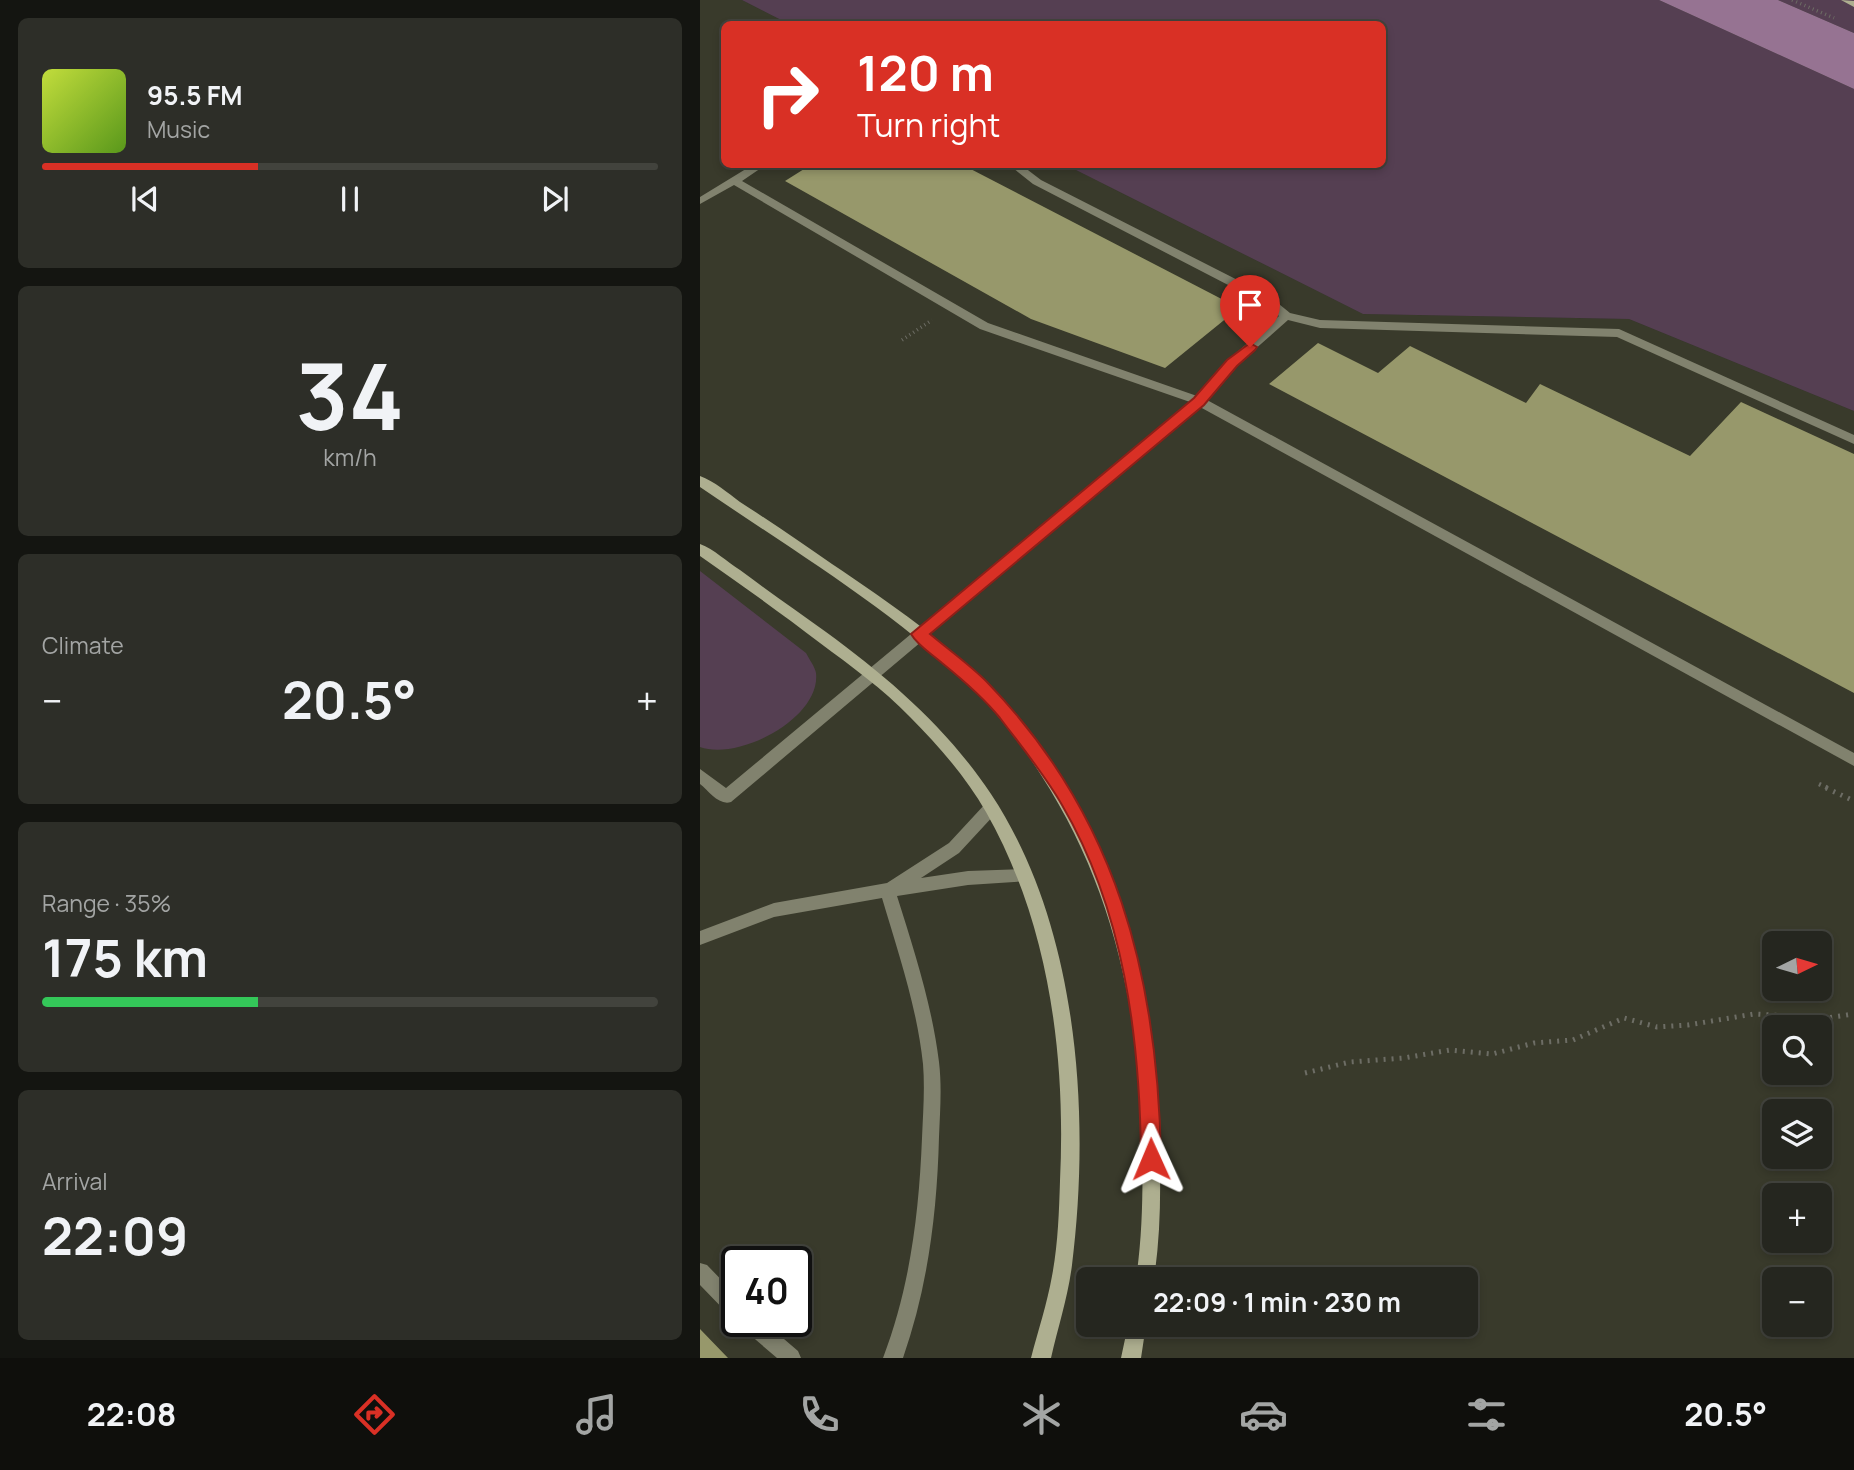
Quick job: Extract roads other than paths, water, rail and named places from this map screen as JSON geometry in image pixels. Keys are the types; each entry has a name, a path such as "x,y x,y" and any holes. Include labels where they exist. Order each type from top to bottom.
{"street":[{"path":"1845,0 1854,4"},
{"path":"700,481 919,634 979,684 1004,712 1067,798 1095,853 1123,932 1142,1020 1150,1089 1151,1205 1146,1267"},
{"path":"700,548 872,675 924,722 991,807 1024,876 1041,926 1055,982 1067,1043 1070,1105 1062,1268 1041,1358"},
{"path":"1131,1358 1135,1337"}],"lane":[{"path":"700,201 756,168"},
{"path":"1018,168 1037,182 1265,299 1286,316 1320,324 1619,333 1854,440"},
{"path":"735,181 985,326 1199,401 1320,464 1527,582 1854,760"},
{"path":"700,775 726,797 1199,401 1232,363 1286,316"},
{"path":"888,892 954,848 991,807"},
{"path":"700,938 774,910 968,878 1024,876"},
{"path":"888,892 919,996 931,1066 932,1098 924,1229 901,1338 893,1358"},
{"path":"700,1272 721,1293"},
{"path":"767,1337 791,1358"}]}
